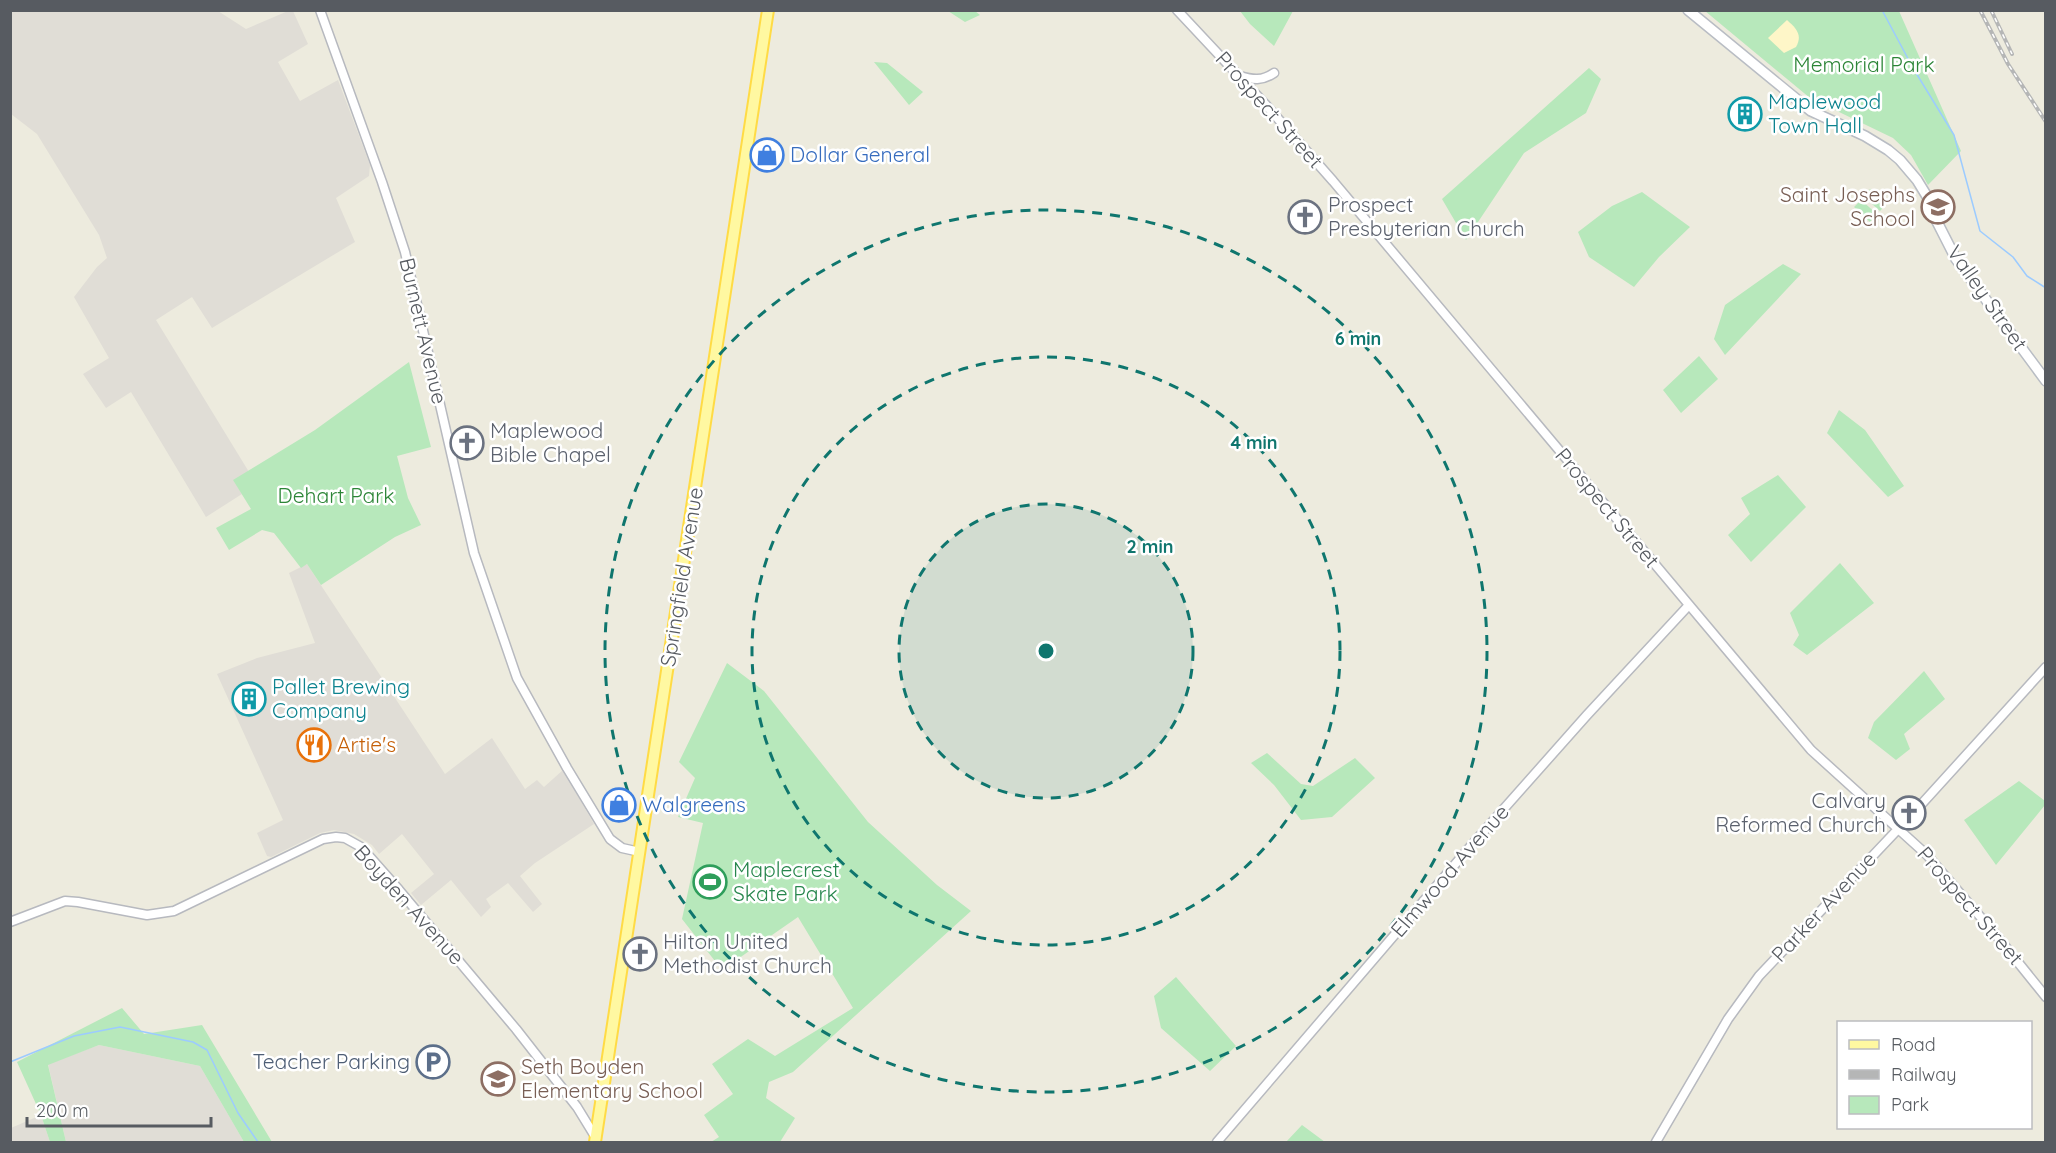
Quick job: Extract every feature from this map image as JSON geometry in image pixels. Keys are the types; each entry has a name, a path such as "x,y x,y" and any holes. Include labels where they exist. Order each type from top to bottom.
{"main road":[{"name":"Springfield Avenue","path":"597,1141 768,10"},
{"name":"Valley Street","path":"1688,10 1811,111 1878,143 1905,166 1928,198 1930,208 1956,259 2046,381"}],"street":[{"name":"Burnett Avenue","path":"320,10 405,252 474,553 498,626 525,694 598,820 615,844 640,852"},
{"name":"Prospect Street","path":"1177,10 1333,181 1811,750 1928,855 2046,997"},
{"path":"1238,75 1251,80 1274,73"},
{"name":"Elmwood Avenue","path":"1217,1143 1469,848 1689,605"},
{"name":"Parker Avenue","path":"1656,1143 1728,1019 1759,976 1899,828 2046,667"},
{"name":"Boyden Avenue","path":"10,922 65,901 147,915 174,911 323,839 336,837 350,840 361,847 473,976 549,1070 589,1124 597,1141"}],"shaded area":[{"path":"10,11 218,11 246,29 293,11 308,44 278,62 300,101 338,80 370,165 369,176 336,198 355,242 212,328 192,297 156,320 249,472 234,480 242,494 206,517 131,392 106,408 83,374 109,358 74,297 97,267 107,258 99,235 37,134 11,114"},
{"path":"307,564 445,774 492,738 525,789 537,780 544,787 563,770 594,824 535,863 520,876 542,904 533,912 508,883 486,899 491,907 481,917 451,880 421,905 411,893 434,874 402,834 379,854 372,845 354,834 334,830 320,833 271,857 267,856 257,833 283,820 217,674 257,658 315,643 289,573"},
{"path":"99,1045 200,1066 244,1142 66,1142 48,1064"},
{"path":"41,1115 50,1142 11,1142 11,1128"}],"green space":[{"path":"948,11 975,11 980,15 965,22"},
{"path":"1240,11 1293,11 1274,46 1250,24"},
{"name":"Memorial Park","path":"1705,11 1899,11 1961,151 1928,185 1911,155 1893,138 1810,98"},
{"path":"874,62 887,63 923,92 909,105"},
{"path":"1589,68 1601,79 1586,113 1524,153 1466,240 1442,199"},
{"path":"1870,189 1887,203 1880,211 1864,197"},
{"path":"1642,192 1690,227 1659,257 1634,287 1589,257 1578,232 1612,206"},
{"path":"1861,200 1877,214 1870,222 1854,207"},
{"path":"1783,264 1801,274 1725,355 1714,339 1725,305"},
{"path":"1699,356 1718,379 1681,413 1663,390"},
{"name":"Dehart Park","path":"409,362 431,447 397,456 408,498 421,525 395,537 321,585 307,564 301,568 274,533 262,530 229,550 216,528 251,509 233,480 315,430"},
{"path":"1839,410 1865,430 1904,486 1888,497 1827,433"},
{"path":"1778,475 1806,507 1751,562 1728,535 1750,514 1741,498"},
{"path":"1840,563 1874,603 1807,655 1793,645 1799,635 1790,613"},
{"path":"727,663 764,691 868,822 937,885 971,911 793,1072 769,1082 766,1098 795,1118 780,1142 711,1142 719,1137 704,1115 733,1094 712,1064 748,1039 775,1056 853,1008 798,917 722,970 682,919 703,823 678,817 695,778 679,762"},
{"path":"1924,671 1945,699 1904,734 1910,749 1896,760 1868,738 1874,722"},
{"path":"1267,753 1301,784 1313,786 1355,758 1375,778 1332,817 1301,820 1274,785 1251,763"},
{"path":"2019,781 2045,801 2045,805 1996,865 1964,820"},
{"path":"1176,977 1236,1046 1210,1071 1161,1028 1154,996"},
{"path":"122,1008 144,1034 202,1025 272,1142 244,1142 200,1066 99,1045 48,1065 66,1142 50,1142 41,1115 17,1062"},
{"path":"1302,1125 1325,1142 1286,1142"}],"sand":[{"path":"1787,20 1796,29 1799,39 1796,47 1784,53 1768,38"}],"waterway":[{"path":"1882,10 1913,68 1954,135 1980,231 2013,257 2027,276 2046,288"},
{"path":"10,1062 74,1036 120,1027 193,1042 207,1050 238,1113 258,1142"}],"railway":[{"path":"1980,10 2008,64 2046,122"},
{"path":"1991,10 2012,54"}],"place":[{"name":"Maplewood Town Hall","path":"1745,114"},
{"name":"Dollar General","path":"767,155"},
{"name":"Saint Josephs School","path":"1938,207"},
{"name":"Prospect Presbyterian Church","path":"1305,217"},
{"name":"Maplewood Bible Chapel","path":"467,443"},
{"name":"Pallet Brewing Company","path":"249,699"},
{"name":"Artie's","path":"314,745"},
{"name":"Walgreens","path":"619,805"},
{"name":"Calvary Reformed Church","path":"1909,813"},
{"name":"Maplecrest Skate Park","path":"710,882"},
{"name":"Hilton United Methodist Church","path":"640,954"},
{"name":"Teacher Parking","path":"433,1062"},
{"name":"Seth Boyden Elementary School","path":"498,1079"}]}
